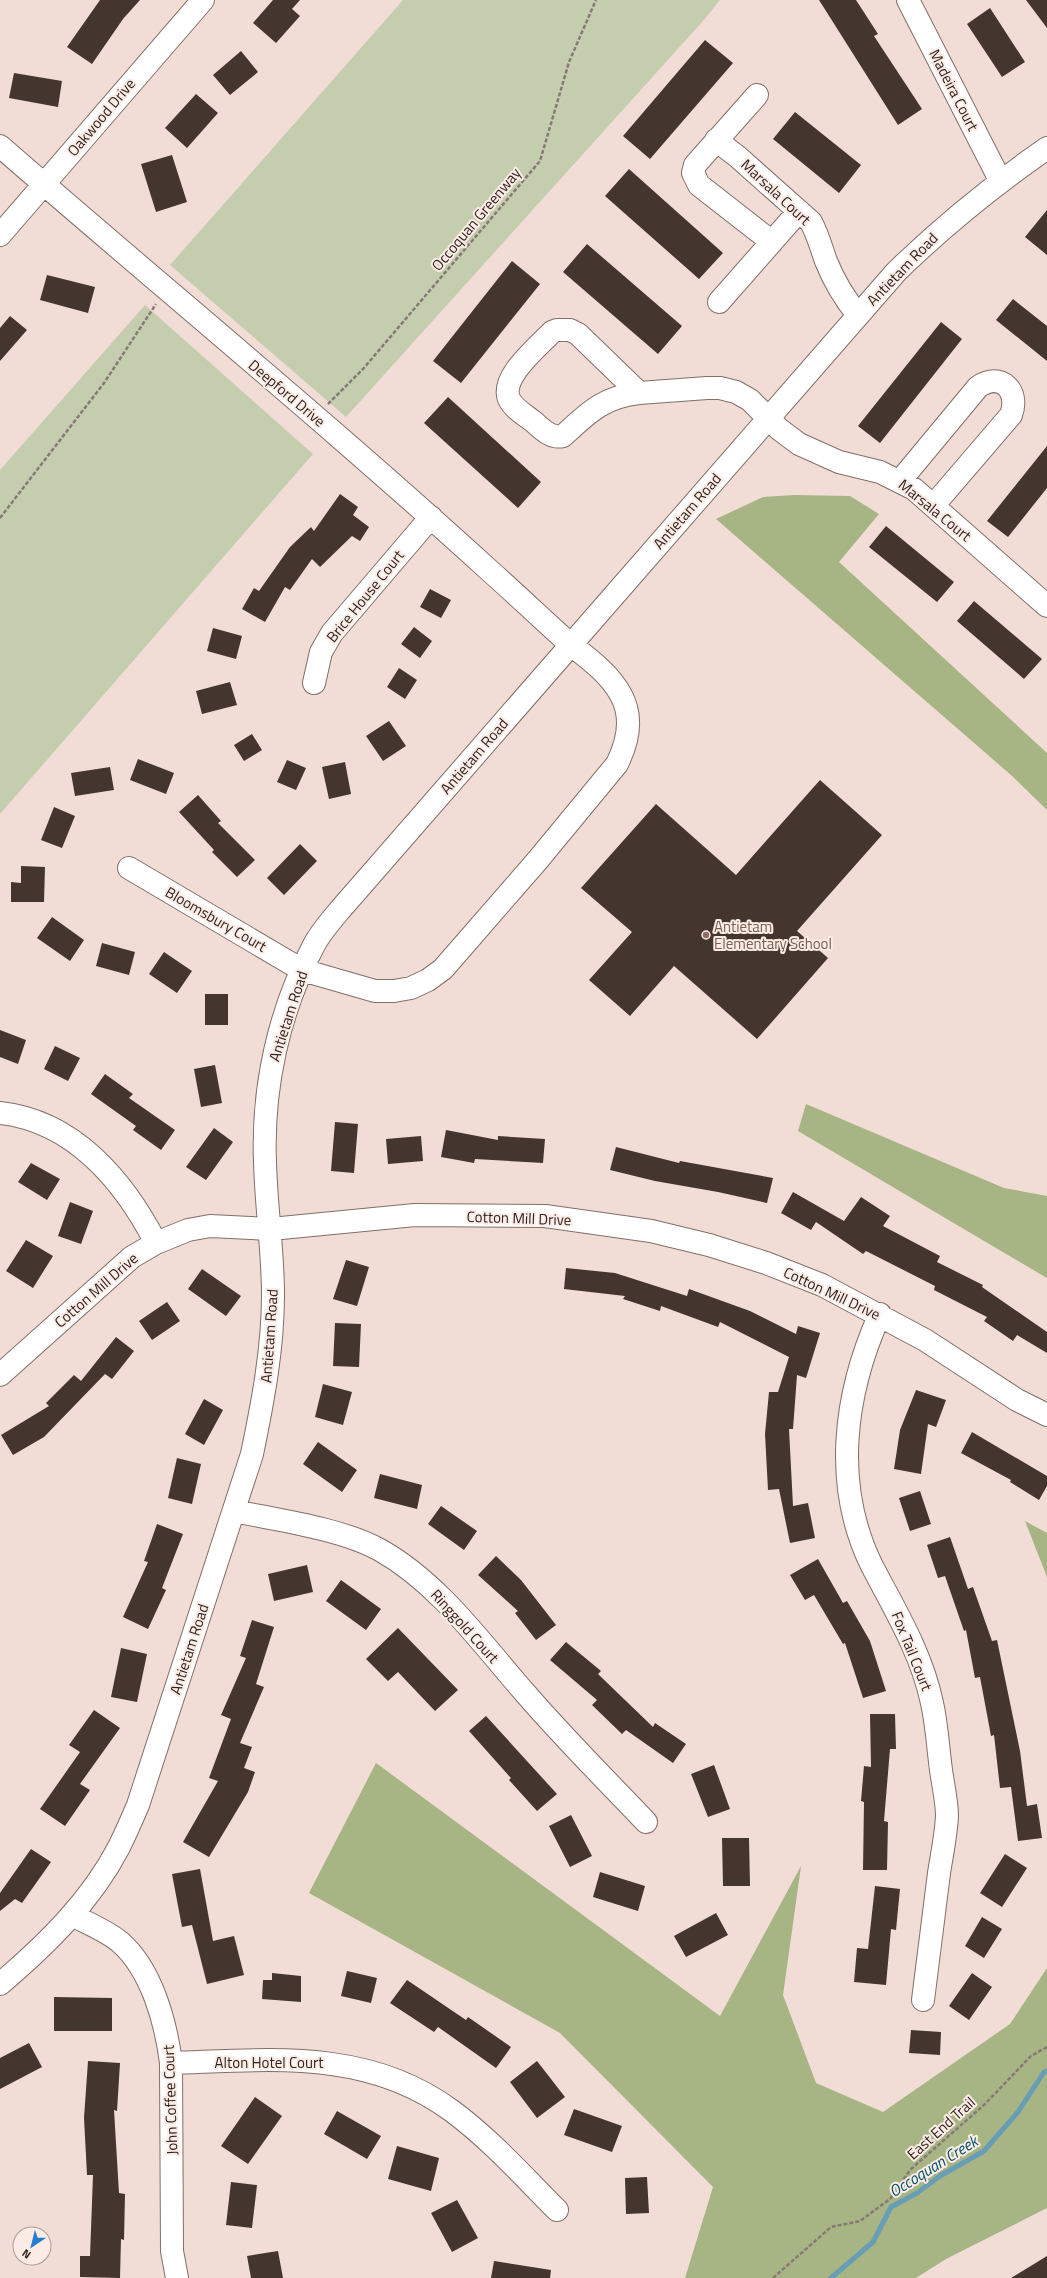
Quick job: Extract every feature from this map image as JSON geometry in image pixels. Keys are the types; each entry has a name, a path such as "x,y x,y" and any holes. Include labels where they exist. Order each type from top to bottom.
{"street":[{"name":"Oakwood Drive","path":"0,235 203,0"},
{"name":"Madeira Court","path":"908,0 1000,180"},
{"path":"757,94 716,140 695,166 693,173 695,181 772,242"},
{"name":"Marsala Court","path":"716,140 811,222 819,237 834,279 844,298 858,315"},
{"name":"Deepford Drive","path":"0,146 430,517 571,644"},
{"name":"Antietam Road","path":"0,1984 25,1962 72,1915 94,1887 119,1848 138,1805 252,1454 263,1402 270,1349 273,1296 271,1229 265,1162 266,1112 278,1038 302,970 314,944 339,911 767,418 896,272 938,231 1000,180 1047,148"},
{"path":"719,302 799,211"},
{"name":"Marsala Court","path":"639,393 578,334 570,330 557,330 552,332 513,374 508,391 509,398 515,407 548,434 557,437 562,436 592,409 605,401 623,395 720,388 736,392 750,400 767,418 799,444 816,453 839,462 880,472 900,481 933,506 1047,606"},
{"path":"900,481 978,387 986,382 997,381 1006,385 1013,394 1014,406 1011,415 933,506"},
{"name":"Brice House Court","path":"314,683 321,652 332,633 430,517"},
{"name":"Bloomsbury Court","path":"129,868 302,970 375,991 394,991 411,988 428,980 448,963 612,770 625,749 628,733 624,702 620,693 598,665 571,644"},
{"path":"0,1113 28,1119 54,1128 80,1146 105,1168 126,1192 141,1214 156,1242"},
{"name":"Cotton Mill Drive","path":"0,1375 114,1271 132,1257 156,1242 188,1230 210,1226 271,1229 415,1215 545,1216 592,1221 651,1231 709,1245 766,1263 822,1285 880,1314 925,1340 1017,1400 1047,1415"},
{"name":"Fox Tail Court","path":"880,1314 858,1370 849,1414 846,1443 847,1476 852,1508 861,1540 918,1658 932,1702 947,1815 923,2000"},
{"name":"Ringgold Court","path":"234,1511 351,1537 379,1549 405,1566 433,1589 537,1707 646,1822"},
{"name":"John Coffee Court","path":"72,1915 120,1942 134,1959 149,1983 160,2008 168,2035 172,2063 172,2251 177,2278"},
{"name":"Alton Hotel Court","path":"172,2063 297,2059 358,2068 390,2078 427,2095 450,2110 477,2131 557,2210"}],"path":[{"name":"Occoquan Greenway","path":"316,418 349,381 363,369 540,161 568,62 596,0"},
{"path":"0,518 104,383 167,291"},
{"name":"East End Trail","path":"773,2278 831,2228 860,2221 890,2199 910,2170 985,2104 1031,2056 1047,2047"}],"green space":[{"path":"403,0 720,0 703,21 346,417 170,265"},
{"path":"145,305 313,454 0,814 0,470"},
{"path":"794,495 850,496 879,514 839,562 1047,753 1047,810 1011,775 716,519 763,497"},
{"path":"806,1104 1004,1188 1047,1196 1047,1278 798,1131"},
{"path":"1025,1521 1047,1533 1047,1577"},
{"path":"376,1763 720,2016 801,1866 783,1995 816,2083 883,2112 1010,2024 1047,1968 1047,2208 946,2259 916,2278 685,2278 713,2187 560,2033 309,1893"}],"building":[{"path":"100,0 140,0 123,19 92,64 67,47"},
{"path":"273,0 300,0 292,9 300,16 276,43 253,23"},
{"path":"819,0 856,0 878,34 874,36 922,109 898,125"},
{"path":"1026,0 1047,0 1047,28"},
{"path":"990,8 1025,62 1002,77 967,24"},
{"path":"705,40 733,63 650,159 623,136"},
{"path":"241,51 258,72 230,95 213,75"},
{"path":"14,73 62,81 58,107 9,98"},
{"path":"196,94 218,113 187,148 165,128"},
{"path":"795,112 861,165 839,193 773,139"},
{"path":"172,155 187,202 156,212 141,164"},
{"path":"629,169 723,253 699,279 605,196"},
{"path":"1047,210 1047,255 1025,237"},
{"path":"587,244 682,326 658,354 563,272"},
{"path":"512,261 540,284 461,383 433,361"},
{"path":"47,275 95,287 88,313 40,300"},
{"path":"1013,299 1047,326 1047,361 996,320"},
{"path":"10,316 27,330 0,361 0,328"},
{"path":"941,322 962,339 880,443 858,426"},
{"path":"448,397 541,482 518,508 424,423"},
{"path":"1047,446 1047,488 1008,537 987,521"},
{"path":"340,494 358,507 353,515 369,527 360,541 352,536 320,567 312,559 290,590 285,587 265,622 242,609 254,588 259,591 290,547 311,527 314,531"},
{"path":"886,526 954,582 937,602 869,547"},
{"path":"430,589 451,600 441,618 420,607"},
{"path":"974,601 1042,659 1024,679 957,621"},
{"path":"414,627 432,641 420,658 401,644"},
{"path":"213,628 242,636 236,659 207,651"},
{"path":"399,668 417,680 405,699 387,687"},
{"path":"230,682 237,705 202,714 196,691"},
{"path":"389,721 406,746 383,761 366,736"},
{"path":"252,734 262,750 244,761 234,745"},
{"path":"138,759 174,773 166,794 130,780"},
{"path":"287,760 306,768 296,790 277,782"},
{"path":"345,762 351,794 329,799 322,767"},
{"path":"110,767 114,790 75,796 71,773"},
{"path":"820,780 882,835 797,931 828,958 757,1039 674,966 630,1016 589,980 632,932 581,888 656,804 736,875"},
{"path":"198,795 221,821 218,823 255,860 237,877 212,852 214,850 179,812"},
{"path":"54,807 75,816 62,848 41,840"},
{"path":"300,844 317,861 284,895 267,878"},
{"path":"21,866 45,867 44,902 11,902 11,882 21,883"},
{"path":"52,917 84,940 70,961 37,938"},
{"path":"102,943 135,952 129,975 96,966"},
{"path":"164,952 192,971 177,993 149,974"},
{"path":"205,994 228,994 228,1025 205,1025"},
{"path":"0,1030 26,1040 18,1064 0,1057"},
{"path":"55,1046 80,1058 68,1081 44,1069"},
{"path":"215,1065 222,1103 201,1107 194,1069"},
{"path":"105,1074 133,1094 129,1098 175,1130 161,1150 133,1130 136,1126 91,1094"},
{"path":"335,1122 358,1124 354,1173 331,1171"},
{"path":"214,1128 233,1142 206,1180 186,1167"},
{"path":"446,1130 498,1140 498,1136 545,1139 543,1163 475,1159 474,1163 441,1157"},
{"path":"421,1136 423,1161 388,1164 386,1139"},
{"path":"616,1147 679,1163 680,1161 773,1178 767,1203 718,1192 655,1181 610,1170"},
{"path":"31,1163 60,1179 47,1200 18,1182"},
{"path":"793,1192 844,1221 861,1197 890,1216 883,1226 940,1256 937,1262 983,1285 982,1287 1047,1332 1047,1353 1017,1335 1013,1341 984,1321 987,1317 934,1290 935,1286 866,1251 863,1254 816,1222 811,1230 781,1213"},
{"path":"70,1202 93,1211 81,1244 58,1236"},
{"path":"26,1240 53,1256 33,1288 6,1271"},
{"path":"346,1260 369,1267 357,1306 333,1299"},
{"path":"566,1268 615,1273 687,1296 689,1289 750,1311 796,1334 798,1326 820,1333 806,1378 797,1375 793,1429 789,1429 793,1506 808,1503 815,1538 790,1543 779,1489 768,1490 765,1434 769,1392 778,1392 789,1357 720,1322 718,1327 661,1306 660,1311 623,1299 625,1296 564,1289"},
{"path":"202,1269 241,1296 226,1316 188,1289"},
{"path":"167,1302 180,1321 152,1340 139,1321"},
{"path":"335,1323 361,1324 359,1367 333,1366"},
{"path":"116,1337 134,1351 112,1379 105,1374 44,1437 13,1455 1,1435 49,1406 46,1403 74,1375 81,1381"},
{"path":"323,1384 352,1392 343,1425 315,1417"},
{"path":"916,1390 946,1400 936,1427 928,1424 921,1474 894,1469 900,1430"},
{"path":"204,1399 223,1410 204,1445 185,1434"},
{"path":"972,1432 1047,1476 1047,1486 1039,1500 1010,1482 1011,1480 961,1453"},
{"path":"318,1442 357,1470 342,1492 303,1464"},
{"path":"177,1458 201,1464 192,1504 168,1498"},
{"path":"380,1474 422,1485 417,1509 374,1498"},
{"path":"920,1491 931,1524 910,1531 899,1498"},
{"path":"441,1506 477,1531 464,1550 428,1524"},
{"path":"157,1524 183,1534 162,1588 166,1590 148,1629 123,1617 148,1562 144,1561"},
{"path":"950,1537 968,1589 973,1587 992,1641 997,1640 1020,1751 1027,1806 1037,1804 1042,1838 1018,1841 1011,1787 1000,1788 994,1735 991,1736 980,1677 975,1678 966,1630 964,1631 945,1576 938,1578 927,1545"},
{"path":"496,1556 521,1580 556,1625 536,1640 515,1613 518,1611 478,1575"},
{"path":"818,1559 843,1603 847,1601 870,1641 886,1691 863,1698 845,1643 843,1644 814,1595 805,1600 790,1575"},
{"path":"307,1565 313,1592 274,1601 268,1574"},
{"path":"341,1580 381,1609 366,1630 326,1601"},
{"path":"252,1620 274,1627 256,1684 264,1687 240,1743 252,1747 244,1768 255,1772 248,1792 209,1857 183,1842 218,1781 209,1778 231,1719 221,1715 246,1658 240,1656"},
{"path":"398,1628 458,1690 435,1711 398,1672 388,1681 366,1659"},
{"path":"566,1642 601,1671 598,1674 653,1727 655,1723 686,1744 673,1763 626,1730 622,1734 592,1705 597,1700 550,1660"},
{"path":"121,1648 147,1654 137,1702 111,1697"},
{"path":"94,1710 120,1728 80,1784 90,1790 65,1826 40,1809 80,1752 69,1745"},
{"path":"870,1714 895,1714 896,1749 890,1749 884,1821 888,1822 887,1870 863,1870 864,1802 861,1801 864,1766 871,1767"},
{"path":"486,1716 557,1794 537,1811 509,1780 511,1778 469,1731"},
{"path":"714,1765 730,1809 708,1817 691,1774"},
{"path":"571,1815 592,1856 570,1867 549,1826"},
{"path":"722,1838 749,1838 750,1886 723,1886"},
{"path":"31,1849 51,1862 22,1903 15,1899 0,1911 0,1893"},
{"path":"1005,1854 1027,1868 1002,1907 980,1893"},
{"path":"200,1869 213,1941 234,1936 244,1975 207,1984 192,1925 182,1927 172,1874"},
{"path":"600,1872 645,1886 638,1911 593,1897"},
{"path":"875,1886 900,1889 896,1930 891,1929 886,1985 854,1982 857,1948 868,1949"},
{"path":"716,1913 728,1935 686,1957 674,1936"},
{"path":"982,1917 1002,1929 984,1958 965,1946"},
{"path":"347,1971 377,1978 371,2003 341,1996"},
{"path":"272,1973 301,1976 301,2002 262,1999 263,1980 272,1980"},
{"path":"972,1973 992,1987 969,2020 949,2006"},
{"path":"407,1980 466,2020 468,2017 511,2047 496,2068 438,2027 434,2032 390,2003"},
{"path":"54,1997 112,1998 112,2031 54,2031"},
{"path":"911,2030 941,2032 940,2055 909,2053"},
{"path":"29,2043 42,2067 0,2089 0,2058"},
{"path":"88,2061 120,2063 117,2111 114,2110 119,2193 125,2194 124,2240 121,2239 120,2278 80,2277 80,2256 90,2256 93,2175 87,2175 84,2118"},
{"path":"537,2061 565,2097 537,2118 510,2082"},
{"path":"255,2097 282,2116 248,2164 221,2146"},
{"path":"574,2109 622,2126 612,2152 564,2135"},
{"path":"337,2111 381,2136 367,2159 324,2134"},
{"path":"397,2146 439,2158 431,2191 388,2179"},
{"path":"647,2177 649,2213 626,2214 625,2178"},
{"path":"231,2182 257,2185 252,2228 226,2225"},
{"path":"457,2200 478,2238 452,2252 431,2213"},
{"path":"278,2251 283,2278 251,2278 247,2256"},
{"path":"1047,2256 1047,2278 1011,2278"},
{"path":"494,2261 551,2270 550,2278 491,2278"}],"waterway":[{"name":"Occoquan Creek","path":"831,2278 873,2242 891,2207 917,2193 940,2176 984,2151 1018,2112 1044,2072 1047,2071"}],"place":[{"name":"Antietam Elementary School","path":"706,935"}]}
